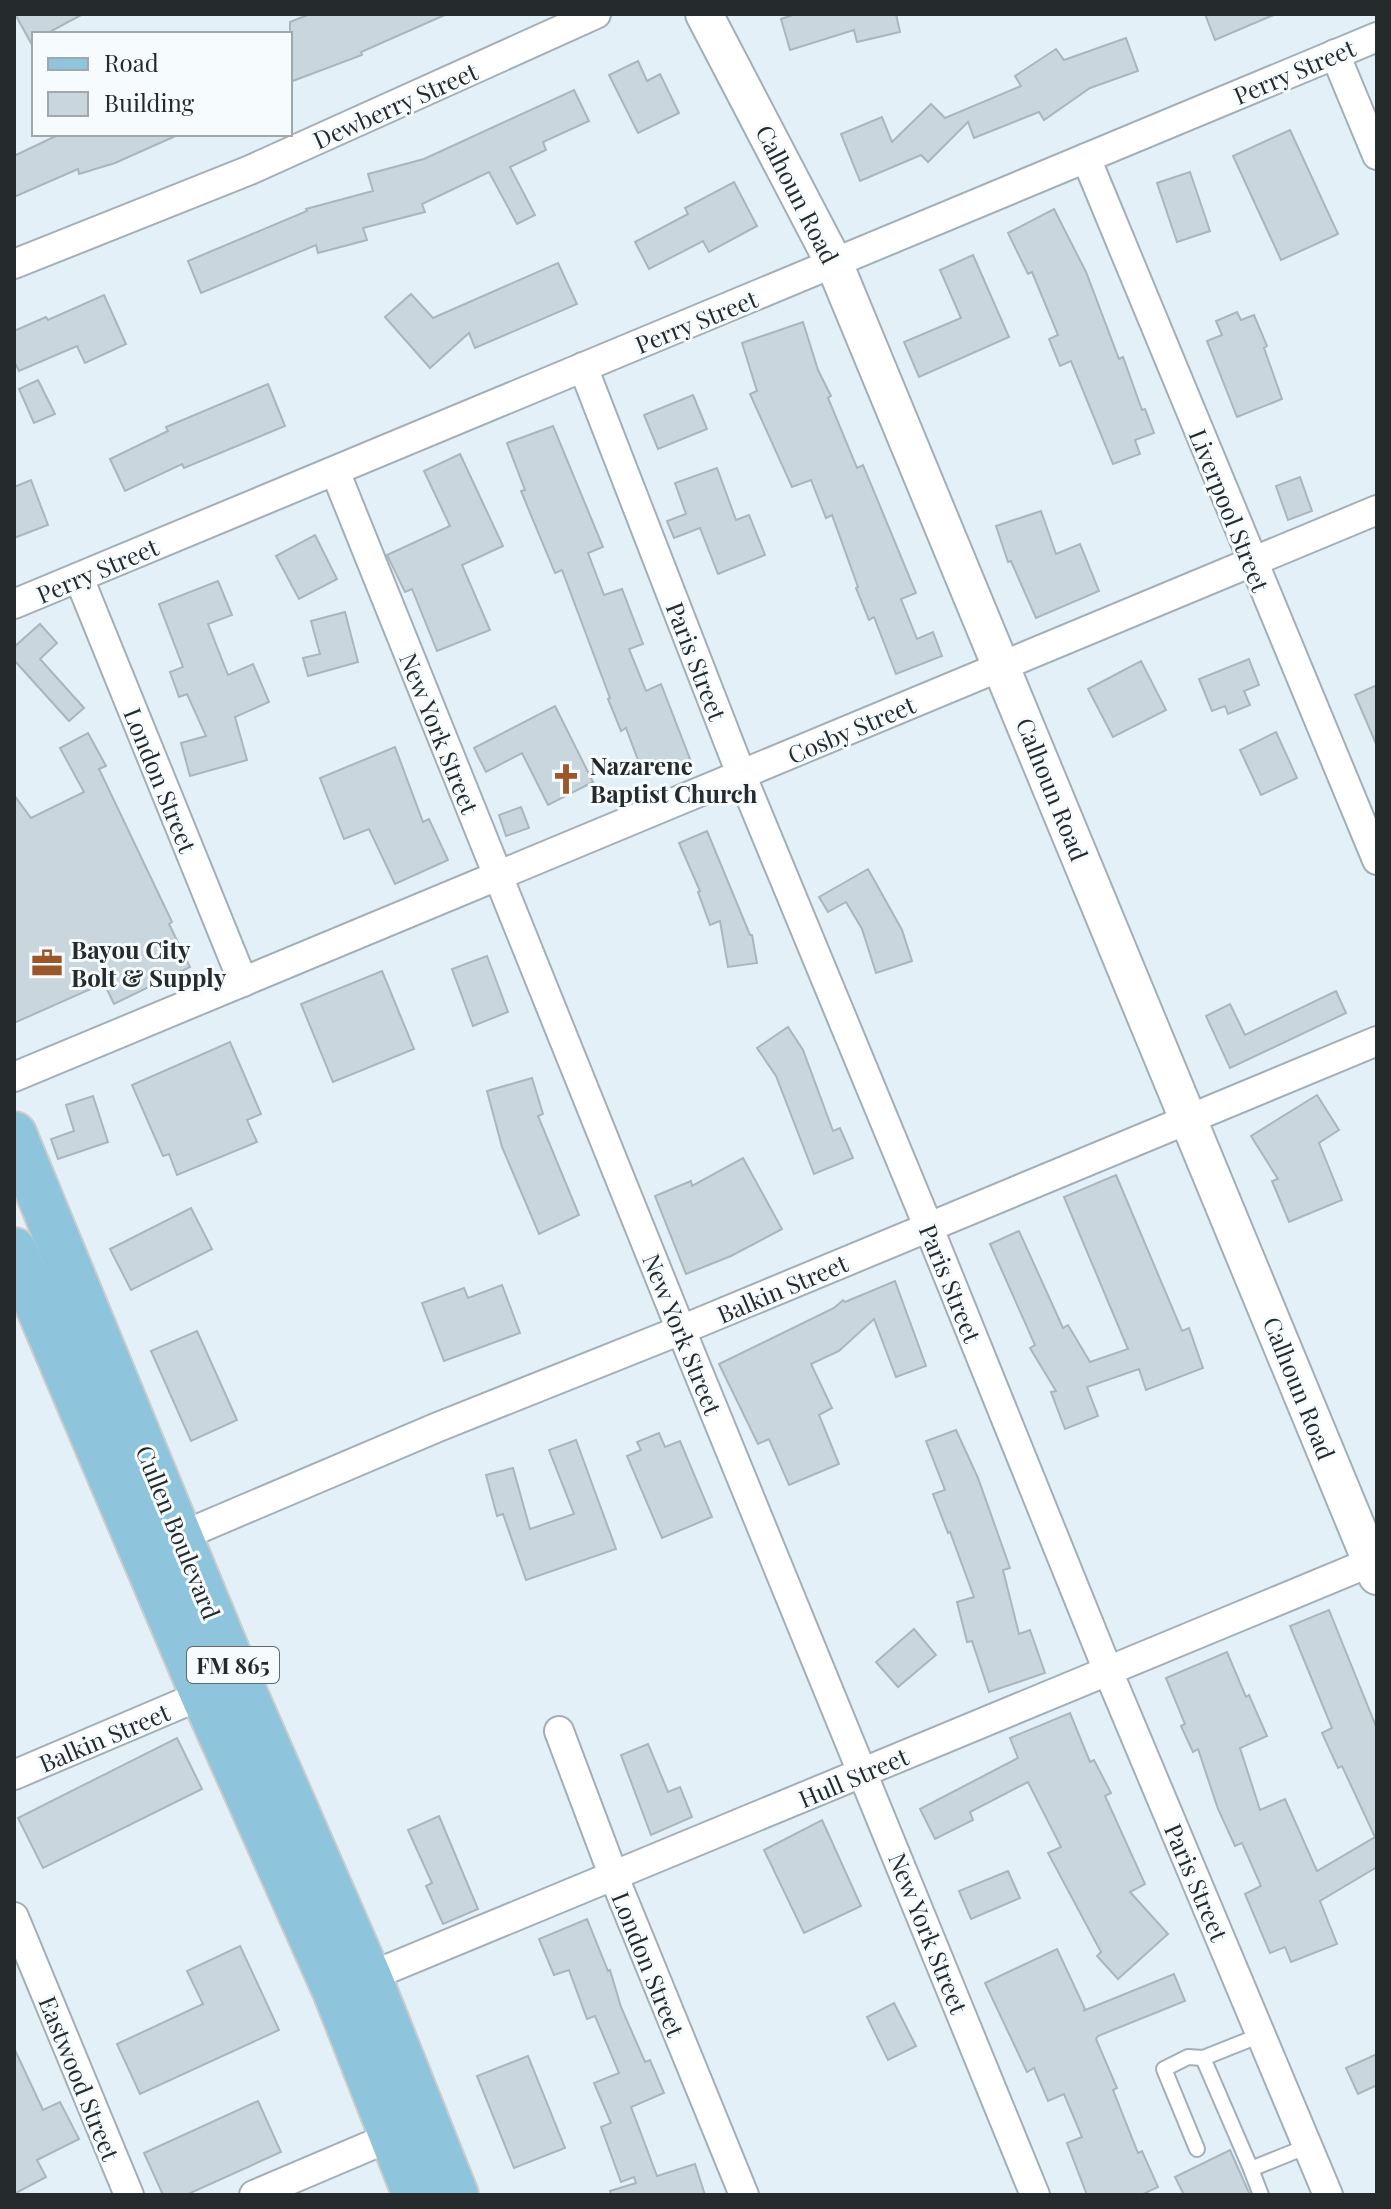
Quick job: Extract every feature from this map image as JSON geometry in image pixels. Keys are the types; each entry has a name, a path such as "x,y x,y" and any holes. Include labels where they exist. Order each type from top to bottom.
{"main road":[{"name":"Cullen Boulevard","path":"14,1134 56,1234 162,1545 221,1687 352,1984 409,2129 456,2195"},
{"name":"Cullen Boulevard","path":"14,1251 162,1545"},
{"name":"Cullen Boulevard","path":"409,2129 415,2195"}],"street":[{"name":"Dewberry Street","path":"14,264 250,170 596,14"},
{"name":"Calhoun Road","path":"704,14 834,263 1374,1569"},
{"name":"Perry Street","path":"14,604 1377,37"},
{"path":"1335,54 1377,155"},
{"name":"Liverpool Street","path":"1086,158 1377,860"},
{"name":"Paris Street","path":"583,367 741,774 1108,1671 1328,2195"},
{"name":"New York Street","path":"335,471 681,1330 1035,2195"},
{"name":"Cosby Street","path":"14,1077 1377,510"},
{"name":"London Street","path":"79,578 243,982"},
{"name":"Balkin Street","path":"162,1545 431,1429 681,1330 1377,1041"},
{"path":"14,1251 56,1234"},
{"name":"Hull Street","path":"352,1984 1108,1671 1374,1569"},
{"name":"Balkin Street","path":"14,1775 221,1687"},
{"name":"London Street","path":"559,1731 614,1877 744,2195"},
{"name":"Eastwood Street","path":"14,1917 129,2195"},
{"path":"254,2195 409,2129"}],"lane":[{"path":"1197,2149 1164,2069 1188,2057 1203,2058 1261,2035"},
{"path":"1203,2058 1261,2195"},
{"path":"1251,2169 1308,2146"}],"building":[{"path":"15,14 83,14 50,32 32,32 31,43"},
{"path":"310,14 447,14 361,52 362,55 292,81 290,22"},
{"path":"796,14 896,14 900,32 857,42 854,30 790,50 781,19"},
{"path":"1205,14 1276,14 1215,40"},
{"path":"1126,38 1138,71 1090,88 1044,120 1039,112 974,138 968,122 928,162 921,155 860,181 841,134 882,117 892,142 931,104 945,118 1021,86 1015,76 1056,49 1064,60"},
{"path":"638,61 647,81 660,74 679,113 638,133 609,75"},
{"path":"574,90 589,121 543,142 546,150 510,167 535,215 517,224 489,172 422,204 425,212 363,228 367,240 318,253 316,245 201,293 188,261 306,209 373,191 368,174 424,159"},
{"path":"1290,130 1338,234 1281,260 1233,156"},
{"path":"56,136 176,136 115,163 79,174 78,169 14,197 14,156"},
{"path":"1190,172 1210,231 1177,242 1157,183"},
{"path":"734,182 757,226 709,252 703,241 649,269 635,242 688,214 685,208"},
{"path":"1054,209 1086,272 1119,359 1123,357 1142,410 1145,409 1154,433 1135,440 1140,454 1113,464 1071,361 1060,366 1049,339 1058,335 1032,272 1028,274 1008,233"},
{"path":"973,255 1009,337 919,377 904,342 961,318 940,270"},
{"path":"558,263 577,304 475,348 469,333 430,368 385,317 411,294 433,318"},
{"path":"104,295 126,344 85,363 77,346 19,371 14,361 14,331 46,317 48,320"},
{"path":"1237,312 1241,320 1254,315 1267,346 1264,348 1282,399 1237,417 1207,341 1222,335 1216,321"},
{"path":"803,322 818,370 831,396 828,398 857,468 863,465 916,593 901,599 917,639 933,632 942,656 896,674 874,617 869,620 856,588 832,515 826,518 811,480 792,487 750,394 757,391 742,343"},
{"path":"38,380 55,414 34,423 19,389"},
{"path":"268,384 285,426 184,468 182,464 125,491 110,459 168,431 166,427"},
{"path":"693,395 707,429 658,449 644,415"},
{"path":"553,426 603,547 588,553 604,595 622,589 643,644 629,649 646,691 661,684 690,759 644,776 626,728 621,731 608,699 562,570 555,573 521,491 525,490 507,443"},
{"path":"460,454 503,546 462,565 490,630 437,651 412,589 405,592 387,555 450,526 424,471"},
{"path":"717,468 736,520 749,515 765,555 718,574 700,528 674,538 667,521 686,514 675,483"},
{"path":"1300,477 1312,511 1288,520 1276,486"},
{"path":"31,480 48,525 14,538 14,487"},
{"path":"1041,511 1056,554 1080,544 1099,591 1036,618 1011,561 1008,562 996,526"},
{"path":"315,535 337,579 299,599 276,556"},
{"path":"218,581 232,615 208,624 228,675 253,664 269,702 235,717 247,760 190,776 181,743 206,736 187,694 179,697 170,672 183,667 159,604"},
{"path":"345,612 358,662 308,676 303,658 320,654 311,621"},
{"path":"40,624 57,643 40,659 84,708 69,721 14,660 14,647"},
{"path":"1249,659 1259,685 1244,691 1250,705 1228,714 1225,706 1212,711 1199,679"},
{"path":"1141,661 1166,710 1113,737 1088,689"},
{"path":"1377,685 1377,746 1355,695"},
{"path":"555,706 593,782 548,805 522,753 486,772 474,748"},
{"path":"1276,732 1297,778 1261,795 1240,750"},
{"path":"88,733 106,766 99,769 172,922 169,924 190,967 114,1004 104,983 14,1023 14,795 31,818 84,792 60,748"},
{"path":"395,747 423,822 429,819 448,860 395,884 369,829 344,839 320,778"},
{"path":"521,807 529,828 506,836 499,815"},
{"path":"707,831 752,935 757,963 728,967 720,921 710,925 700,891 679,843"},
{"path":"868,869 902,930 912,961 876,973 862,929 846,902 828,912 819,897"},
{"path":"487,956 508,1012 473,1026 452,969"},
{"path":"382,971 414,1049 333,1082 301,1004"},
{"path":"1336,991 1346,1013 1230,1068 1206,1016 1230,1004 1245,1035"},
{"path":"788,1027 803,1050 833,1131 840,1128 853,1158 814,1174 776,1076 757,1048"},
{"path":"230,1042 261,1114 247,1120 257,1142 177,1175 169,1154 163,1156 132,1085"},
{"path":"532,1078 543,1114 538,1116 579,1215 539,1234 502,1147 487,1091"},
{"path":"1317,1095 1339,1130 1319,1143 1342,1200 1289,1222 1272,1181 1278,1179 1251,1136"},
{"path":"93,1096 108,1142 58,1159 51,1139 74,1131 66,1105"},
{"path":"743,1158 782,1229 731,1256 686,1274 655,1196 691,1181 692,1186"},
{"path":"1116,1175 1182,1331 1189,1328 1203,1368 1146,1390 1139,1369 1087,1387 1098,1416 1065,1429 1051,1392 1056,1391 1030,1348 1035,1345 990,1244 1019,1231 1063,1328 1068,1325 1090,1362 1128,1349 1064,1197"},
{"path":"191,1208 212,1249 131,1290 110,1249"},
{"path":"895,1281 926,1366 896,1377 874,1319 839,1351 811,1364 832,1408 819,1415 839,1464 789,1485 769,1439 758,1444 719,1364 834,1308 843,1300 845,1302"},
{"path":"502,1285 520,1333 444,1361 422,1303 464,1288 468,1298"},
{"path":"197,1331 237,1420 191,1441 151,1351"},
{"path":"956,1430 978,1478 1010,1568 1003,1570 1019,1634 1030,1630 1045,1673 989,1692 972,1641 967,1642 957,1602 974,1597 933,1494 945,1490 926,1441"},
{"path":"659,1433 665,1447 680,1441 712,1517 662,1538 627,1456 641,1450 637,1442"},
{"path":"576,1440 616,1549 526,1580 503,1514 497,1516 486,1475 513,1468 530,1529 574,1514 549,1450"},
{"path":"1329,1610 1377,1729 1377,1867 1320,1901 1337,1944 1291,1962 1285,1947 1270,1953 1245,1894 1261,1886 1242,1843 1235,1846 1218,1809 1198,1749 1193,1752 1181,1726 1185,1724 1166,1678 1227,1652 1267,1736 1240,1748 1260,1810 1285,1799 1317,1871 1375,1837 1342,1766 1338,1768 1322,1733 1332,1728 1290,1626"},
{"path":"914,1629 936,1655 898,1687 876,1662"},
{"path":"1070,1713 1090,1762 1094,1760 1111,1793 1105,1796 1145,1884 1130,1892 1168,1934 1118,1979 1097,1956 1101,1952 1048,1853 1061,1847 1028,1782 970,1812 973,1820 935,1839 920,1809 1018,1758 1010,1738"},
{"path":"177,1738 202,1789 43,1868 18,1818"},
{"path":"648,1744 668,1792 680,1787 692,1817 651,1835 621,1755"},
{"path":"439,1816 478,1909 443,1924 426,1886 432,1883 408,1830"},
{"path":"822,1820 861,1906 804,1933 764,1850"},
{"path":"1008,1871 1020,1898 971,1919 959,1891"},
{"path":"587,1919 645,2062 650,2060 664,2093 631,2107 657,2176 695,2164 705,2195 611,2195 610,2191 636,2183 634,2177 621,2182 601,2127 611,2123 594,2083 619,2073 595,2016 587,2019 569,1970 554,1975 539,1939"},
{"path":"240,1946 279,2030 140,2094 117,2044 203,2004 187,1971"},
{"path":"1057,1949 1085,2009 1083,2011 1174,1974 1185,2001 1096,2039 1117,2088 1113,2090 1138,2153 1142,2151 1158,2187 1141,2195 1087,2195 1067,2143 1082,2137 1064,2094 1048,2101 1034,2068 1027,2072 985,1983"},
{"path":"894,2003 916,2046 888,2060 867,2017"},
{"path":"14,2048 43,2110 60,2102 79,2139 37,2160 46,2177 14,2194"},
{"path":"1377,2054 1377,2085 1358,2094 1346,2068"},
{"path":"528,2056 565,2148 514,2168 477,2076"},
{"path":"258,2101 281,2152 186,2195 163,2195 144,2153"},
{"path":"1230,2150 1250,2195 1184,2195 1175,2177"}],"place":[{"name":"Nazarene Baptist Church","path":"566,779"},
{"name":"Bayou City Bolt & Supply","path":"47,963"}]}
